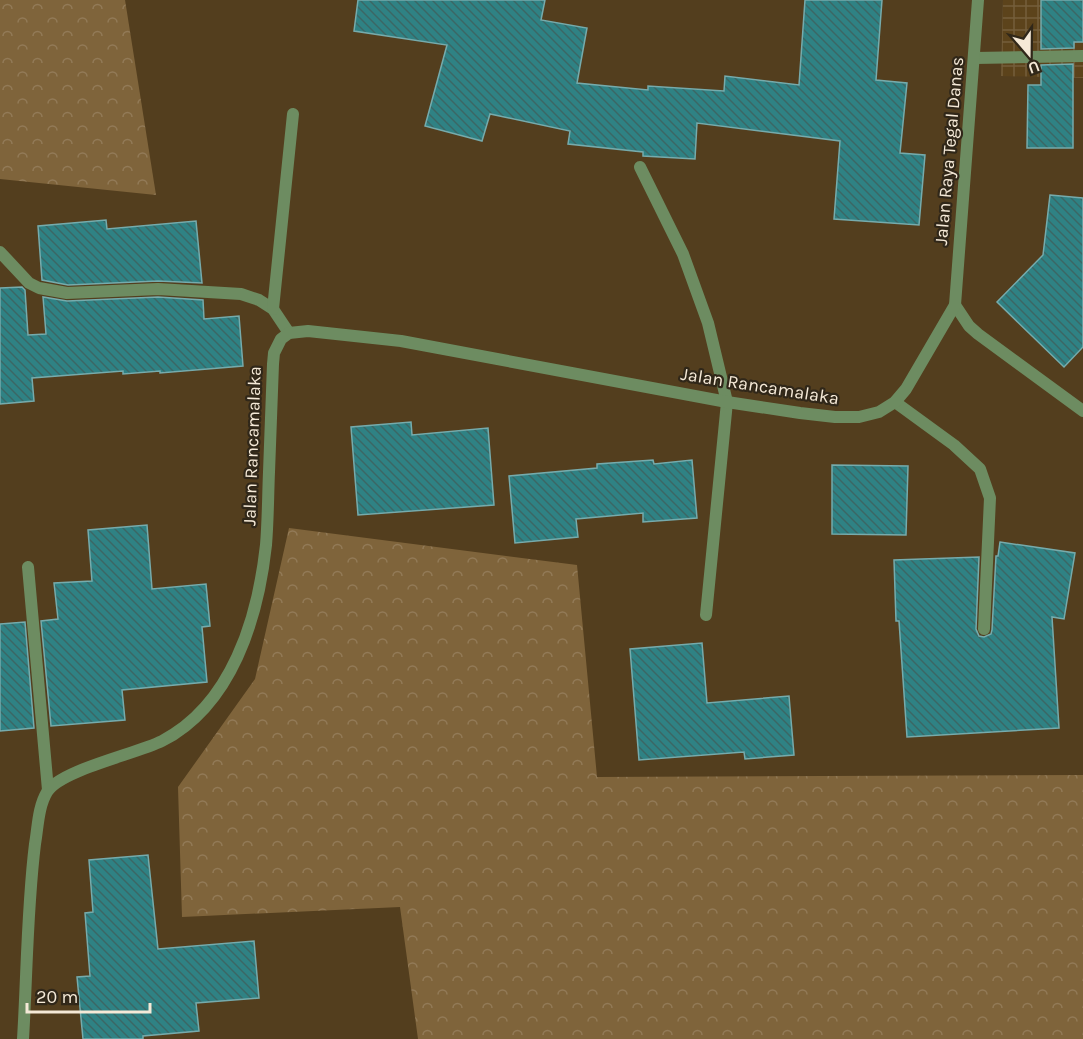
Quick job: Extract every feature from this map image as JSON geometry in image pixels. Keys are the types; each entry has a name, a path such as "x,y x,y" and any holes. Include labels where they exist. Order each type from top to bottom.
{"street":[{"name":"Jalan Raya Tegal Danas","path":"955,305 978,0"},
{"path":"975,58 1083,56"},
{"path":"273,309 293,114"},
{"path":"640,167 683,254 705,313 727,402 706,615"},
{"path":"0,252 29,283 39,288 67,293 158,289 241,294 259,300 273,309 289,333"},
{"path":"955,305 969,326 978,334 1083,411"},
{"name":"Jalan Rancamalaka","path":"48,790 65,777 135,753 178,732 205,709 229,674 249,628 258,596 266,544 274,353 281,339 289,333 308,331 401,341 727,402 835,417 859,417 879,412 895,402 906,389 955,305"},
{"path":"895,402 954,445 980,469 990,498 984,629"},
{"path":"23,1039 31,875 40,810 48,790 28,567"}],"shaded area":[{"path":"1003,0 1083,0 1083,78 1001,76"}],"green space":[{"path":"0,0 125,0 156,195 0,179"},
{"path":"289,528 577,565 597,777 1083,775 1083,1039 418,1039 400,907 182,917 178,787 255,679"}],"building":[{"path":"358,0 545,0 541,20 587,28 577,83 648,90 648,86 724,91 725,76 799,85 805,0 882,0 876,80 907,83 900,153 925,155 919,225 834,219 840,141 697,123 695,159 643,156 643,152 568,144 570,131 490,114 482,141 425,126 447,45 354,31"},
{"path":"1041,0 1083,0 1083,42 1074,42 1074,48 1041,49"},
{"path":"1073,64 1073,148 1027,148 1028,85 1041,85 1041,65"},
{"path":"1050,195 1083,198 1083,347 1064,367 997,302 1043,255"},
{"path":"106,220 107,229 196,221 202,283 158,281 68,285 42,280 38,226"},
{"path":"22,287 25,290 28,335 46,334 43,297 67,301 158,297 203,300 204,319 239,316 243,366 160,373 160,371 123,374 123,371 32,378 34,401 0,404 0,288"},
{"path":"411,422 412,435 488,428 494,505 358,515 351,427"},
{"path":"653,460 654,464 692,460 697,518 643,522 643,513 576,519 578,537 515,543 509,476 597,468 597,464"},
{"path":"832,465 908,466 906,535 832,534"},
{"path":"147,525 152,589 206,584 210,626 202,627 207,682 122,690 125,720 51,726 41,621 58,619 54,583 92,581 88,530"},
{"path":"1000,542 1075,553 1064,619 1052,617 1059,728 907,737 899,621 896,621 894,560 979,557 976,629 979,636 984,637 991,634 992,630 996,556 998,556"},
{"path":"25,622 34,728 0,731 0,624"},
{"path":"702,643 707,703 789,696 794,755 745,759 744,752 639,760 630,649"},
{"path":"148,855 158,949 254,941 259,998 196,1003 199,1031 143,1036 143,1039 83,1039 77,977 90,976 85,913 93,912 89,860"}]}
